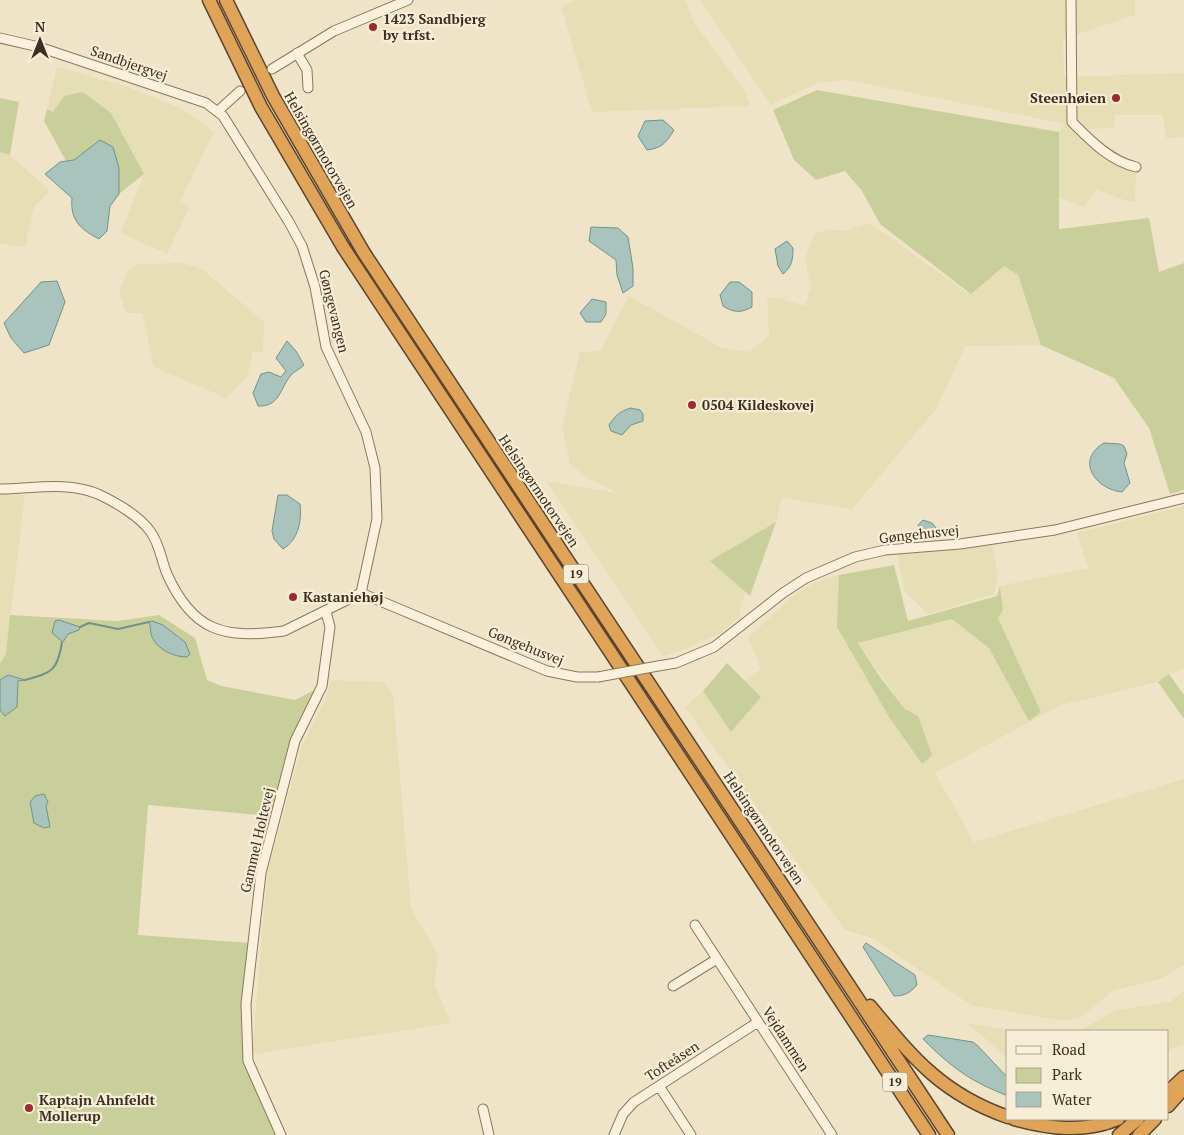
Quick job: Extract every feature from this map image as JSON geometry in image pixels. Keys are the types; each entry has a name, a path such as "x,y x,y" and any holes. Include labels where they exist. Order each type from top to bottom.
{"highway":[{"name":"19","path":"209,0 261,107 343,247 929,1135"},
{"name":"Helsingørmotorvejen","path":"226,0 272,96 364,253 948,1135"},
{"path":"839,968 921,1066 948,1088 980,1107 1006,1116"},
{"path":"1169,1085 1184,1076"},
{"path":"1169,1091 1184,1076"},
{"path":"1169,1099 1184,1087"},
{"path":"1169,1105 1184,1087"},
{"path":"1018,1120 1043,1126 1078,1128 1114,1120"},
{"path":"1120,1135 1137,1120"},
{"path":"1130,1135 1147,1120"},
{"path":"1139,1135 1154,1120"}],"street":[{"path":"272,68 334,31 408,0"},
{"path":"1071,0 1072,122 1095,146 1124,165 1136,167"},
{"name":"Sandbjergvej","path":"0,38 39,47 206,104 218,111"},
{"path":"297,53 306,70 308,88"},
{"path":"218,111 240,90"},
{"name":"Gøngevangen","path":"218,111 290,222 302,246 315,287 326,346 355,407 371,449 377,494 377,519 361,593"},
{"path":"0,489 76,488 97,494 126,511 150,531 174,586 190,610 212,629 229,632 284,631 326,612 352,596 361,593"},
{"name":"Gøngehusvej","path":"361,593 547,671 566,676 598,677 676,663 714,647 783,593 806,578 855,557 885,550 960,544 1055,530 1184,498"},
{"name":"Gammel Holtevej","path":"281,1135 248,1061 246,1004 261,873 295,741 322,686 330,627 326,612"},
{"name":"Vejdammen","path":"695,925 832,1135"},
{"path":"673,986 717,959"},
{"name":"Tofteåsen","path":"614,1135 623,1114 634,1102 758,1022"},
{"path":"659,1086 691,1135"},
{"path":"482,1109 489,1135"}],"shaded area":[{"path":"576,0 685,0 693,21 746,93 750,106 592,112 561,6"},
{"path":"700,0 1135,0 1135,15 1063,39 1064,77 1184,73 1184,137 1166,138 1163,115 1115,115 1114,128 1086,129 1136,167 1135,201 1130,202 1097,190 1084,207 1059,198 1059,132 1065,124 847,80 817,83 771,105"},
{"path":"57,67 122,85 181,108 214,132 181,200 189,208 167,254 121,233 144,174 111,113 64,96 53,112 47,109"},
{"path":"0,152 10,155 50,191 34,207 25,247 0,244"},
{"path":"870,223 966,292 971,293 1004,266 1018,275 1041,345 965,346 937,408 852,509 782,498 776,522 711,561 745,591 739,617 721,633 683,650 663,656 546,481 620,494 589,479 570,464 562,427 580,352 600,351 629,296 722,348 749,352 769,335 767,298 778,298 805,306 811,287 805,260 814,234 828,229 843,231"},
{"path":"183,263 202,269 264,322 263,352 253,352 248,375 226,398 154,367 142,313 126,313 119,291 127,272 139,264"},
{"path":"0,494 25,495 6,654 0,663"},
{"path":"1184,506 1184,669 1169,674 1158,682 1061,705 935,773 974,842 1184,779 1184,965 1160,979 1114,990 1080,1018 1063,1021 971,1005 872,938 845,930 685,707 703,691 731,731 761,697 745,681 761,669 748,638 789,599 815,582 839,575 838,627 889,717 922,764 918,716 905,709 858,643 952,619 989,647 1029,720 1041,712 998,618 1003,610 1000,586 1088,568 1077,533"},
{"path":"992,544 998,575 994,594 928,614 905,592 897,554"},
{"path":"331,680 384,682 393,694 411,908 438,955 435,985 451,1023 252,1054 267,875 302,745 324,703"},
{"path":"1184,991 1184,1044 1169,1050 1169,1030 1082,1030 1115,1010 1170,1002"},
{"path":"967,1023 1012,1030 1006,1030 1006,1056"}],"green space":[{"path":"817,90 1059,132 1059,229 1149,218 1159,272 1184,263 1184,490 1170,494 1149,428 1114,378 1041,345 1018,275 1004,266 971,294 880,224 862,191 845,171 816,180 794,160 773,110"},
{"path":"83,92 111,113 144,174 119,194 119,168 100,140 74,160 66,161 44,121 47,109 53,112 64,96"},
{"path":"0,98 19,102 10,155 0,152"},
{"path":"776,522 750,596 710,561"},
{"path":"894,565 908,621 997,596 1000,586 1003,610 998,618 1041,712 1029,721 989,648 952,619 858,643 880,677 905,709 918,716 932,755 922,764 889,717 837,627 839,575"},
{"path":"10,615 117,621 159,615 195,638 207,680 221,686 295,700 318,688 292,739 271,816 148,805 138,935 250,943 243,1044 244,1064 278,1135 0,1135 0,663 6,654"},
{"path":"727,663 761,697 731,732 703,691"},
{"path":"1169,674 1184,695 1184,719 1158,682"}],"water":[{"path":"663,120 674,130 663,144 647,150 638,136 645,121"},
{"path":"100,140 113,147 119,168 119,194 110,206 107,231 99,239 86,231 78,223 73,212 72,198 45,174 60,162 74,160"},
{"path":"591,227 618,228 628,237 633,268 633,286 623,293 617,275 616,260 589,241"},
{"path":"787,241 793,248 793,256 790,266 783,274 778,266 775,249"},
{"path":"57,281 65,302 49,345 24,353 11,338 4,323 41,282"},
{"path":"730,282 739,282 752,292 752,307 738,311 723,306 720,295"},
{"path":"592,299 606,302 606,314 601,322 586,322 580,313"},
{"path":"287,341 296,351 304,365 291,375 275,400 258,406 253,393 261,374 269,372 281,377 286,371 276,358"},
{"path":"631,408 640,410 643,414 643,421 631,425 622,435 611,431 609,425 613,419 621,412"},
{"path":"1104,443 1120,444 1124,446 1127,454 1124,463 1130,483 1122,492 1112,490 1104,485 1092,473 1091,457 1095,450"},
{"path":"278,495 287,495 300,504 298,530 292,541 283,549 274,539 272,531"},
{"path":"923,520 932,523 942,535 935,539 921,540 918,525"},
{"path":"59,620 80,627 79,630 68,634 63,642 52,633 55,621"},
{"path":"152,621 163,625 185,642 190,654 187,657 177,656 158,646 151,635 149,622"},
{"path":"8,675 25,680 18,681 17,707 5,716 0,710 0,680"},
{"path":"44,794 48,802 46,806 50,827 44,828 34,823 30,802 35,796"},
{"path":"866,943 915,975 917,985 907,994 894,996 863,947"},
{"path":"928,1035 973,1042 1006,1076 1006,1095 962,1073 923,1039"}],"waterway":[{"path":"80,627 89,623 118,629 149,622"},
{"path":"25,680 42,675 52,669 58,659 62,642"}],"place":[{"name":"1423 Sandbjerg by trfst.","path":"373,27"},
{"name":"Steenhøien","path":"1116,98"},
{"name":"0504 Kildeskovej","path":"692,405"},
{"name":"Kastaniehøj","path":"293,597"},
{"name":"Kaptajn Ahnfeldt Mollerup","path":"29,1108"}]}
